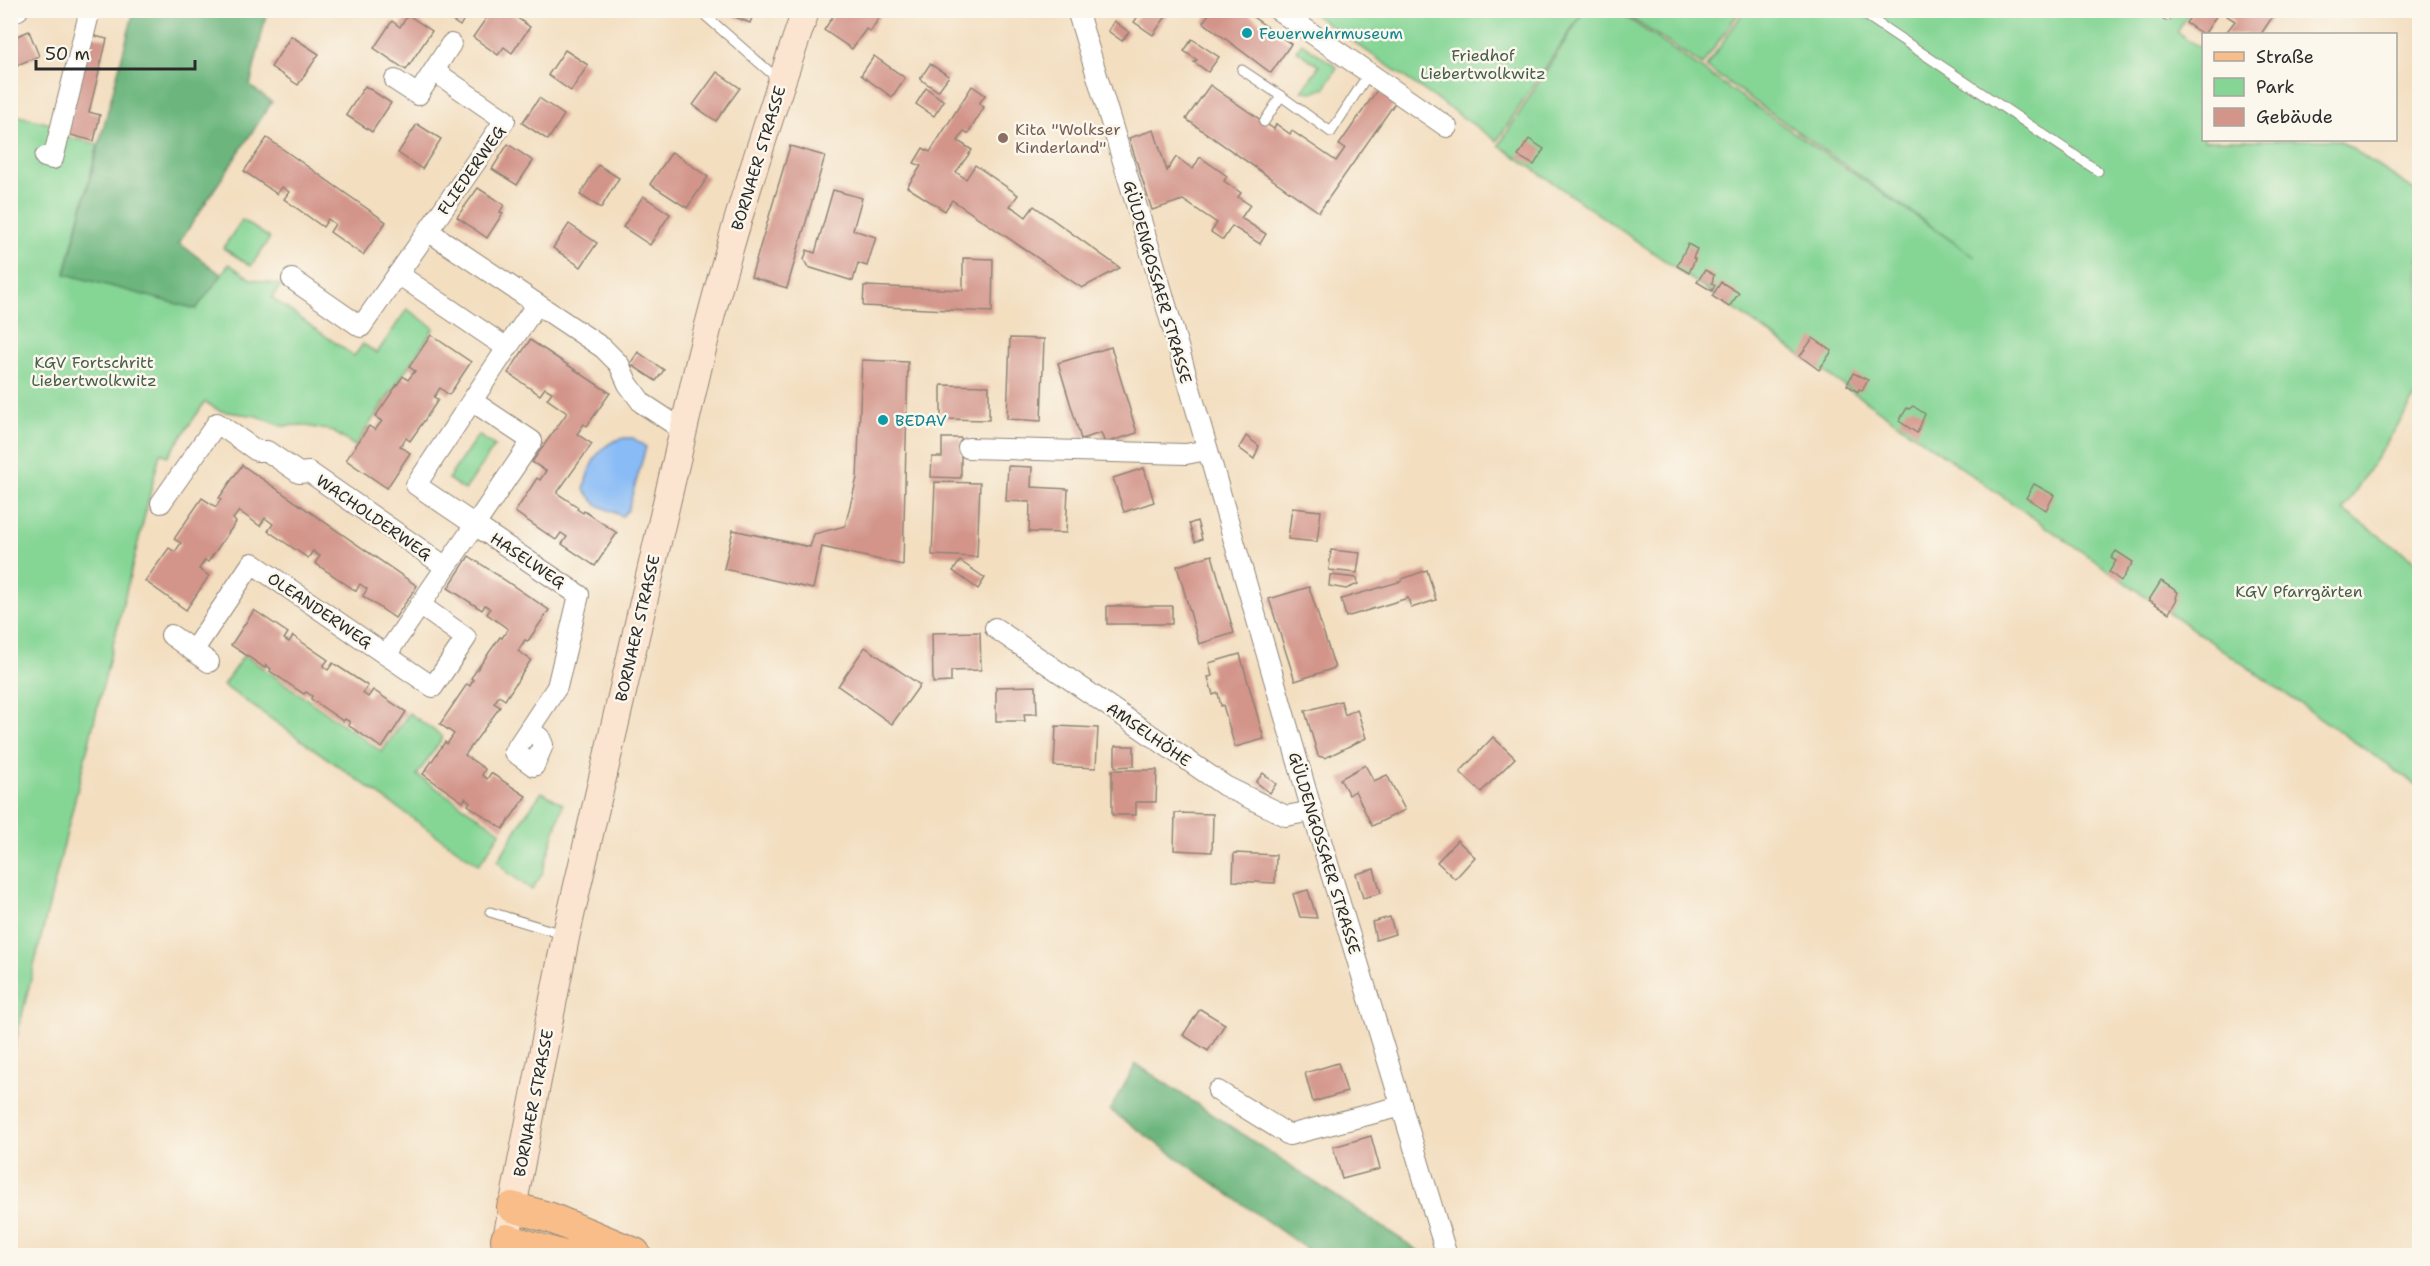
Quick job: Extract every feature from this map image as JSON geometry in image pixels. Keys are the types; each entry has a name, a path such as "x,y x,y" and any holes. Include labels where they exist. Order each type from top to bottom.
{"main road":[{"name":"BORNAER STRASSE","path":"505,1247 566,935 716,292 781,82 806,10"},
{"path":"512,1207 551,1218 643,1254"},
{"path":"505,1247 566,1256 643,1254"}],"street":[{"path":"10,14 18,10"},
{"path":"45,157 53,159 90,10"},
{"name":"GÜLDENGOSSAER STRASSE","path":"1077,10 1153,260 1312,811 1447,1256"},
{"path":"1278,10 1447,128"},
{"path":"395,80 418,95 451,44"},
{"name":"FLIEDERWEG","path":"292,279 361,327 506,120 434,71"},
{"name":"FLIEDERWEG","path":"428,231 603,348 619,364 628,384 642,404 683,430"},
{"path":"398,274 507,348"},
{"path":"475,525 416,485 537,304"},
{"name":"WACHOLDERWEG","path":"161,503 217,423 257,451 267,450 299,473 309,472 446,567 532,441 472,401"},
{"path":"968,448 1186,454 1207,450"},
{"name":"HASELWEG","path":"475,525 579,595 557,687 529,729"},
{"name":"OLEANDERWEG","path":"193,651 252,563 433,687 466,638 420,605"},
{"name":"OLEANDERWEG","path":"386,655 446,567"},
{"name":"AMSELHÖHE","path":"995,628 1225,786 1286,816 1312,811"},
{"path":"171,635 209,662"},
{"path":"1218,1091 1289,1135 1402,1106"}],"lane":[{"path":"699,10 781,82"},
{"path":"1858,10 2098,171"},
{"path":"1242,70 1331,132 1369,73"},
{"path":"1264,122 1281,96"},
{"path":"490,912 566,935"}],"green space":[{"path":"134,11 267,11 250,86 272,102 179,243 222,275 196,309 65,274"},
{"name":"Friedhof Liebertwolkwitz","path":"1309,11 1583,11 1497,141"},
{"name":"KGV Pfarrgärten","path":"1584,11 1617,11 1975,257 1706,67 1744,11 2191,11 2177,32 2202,49 2202,141 2341,141 2419,193 2419,392 2343,510 2419,564 2419,787 1499,145"},
{"path":"1620,11 1740,11 1702,65"},
{"path":"1302,43 1337,67 1325,88 1315,92 1302,91 1319,66 1296,50"},
{"name":"KGV Fortschritt Liebertwolkwitz","path":"11,114 55,125 53,134 98,144 65,273 196,309 229,264 251,279 281,285 272,298 354,356 363,344 377,353 407,309 434,328 355,446 332,431 302,425 282,426 257,416 220,411 205,402 168,456 160,453 11,1060"},
{"path":"242,220 270,238 251,266 223,248"},
{"path":"478,435 495,446 465,490 448,479"},
{"path":"244,655 382,752 409,713 443,737 417,775 501,832 479,865 223,685"},
{"path":"542,792 563,804 542,874 532,890 507,872 498,861"},
{"path":"1136,1064 1425,1255 1315,1255 1110,1110"}],"water":[{"path":"624,438 633,438 646,447 628,510 622,516 597,505 584,490 588,472 601,450"}],"building":[{"path":"436,10 469,10 460,26"},
{"path":"492,10 506,10 530,27 512,53 504,47 498,55 473,37"},
{"path":"718,10 755,10 750,23"},
{"path":"837,10 874,10 881,15 870,32 866,29 852,49 824,30"},
{"path":"1138,10 1160,10 1167,15 1153,35 1134,22 1141,12"},
{"name":"Feuerwehrmuseum","path":"1212,10 1243,10 1291,44 1271,73 1203,22"},
{"path":"2195,10 2220,10 2205,33 2202,34 2186,23"},
{"path":"2231,10 2277,10 2262,33 2226,33 2235,21 2227,16"},
{"path":"408,15 432,31 406,70 374,48 392,21 400,27"},
{"path":"1114,21 1129,32 1122,41 1108,31"},
{"path":"29,31 39,56 10,68 10,39"},
{"path":"91,35 107,39 89,112 100,115 94,141 67,134"},
{"path":"291,36 319,54 298,85 271,67"},
{"path":"1192,39 1219,57 1208,72 1184,51"},
{"path":"565,50 588,65 571,91 548,75"},
{"path":"874,56 905,78 892,97 861,75"},
{"path":"930,64 949,76 938,91 920,79"},
{"path":"717,72 740,88 716,121 693,105"},
{"path":"1210,85 1274,129 1276,124 1290,134 1292,131 1336,161 1345,148 1339,145 1377,90 1395,103 1319,212 1186,119"},
{"path":"365,86 391,103 372,132 346,115"},
{"path":"972,86 985,95 979,104 984,107 968,134 964,131 958,141 972,150 956,172 966,179 975,165 1018,195 1010,206 1026,217 1034,206 1120,268 1082,288 952,200 945,211 907,187 921,166 914,163 923,148 930,152"},
{"path":"926,88 944,101 934,116 916,104"},
{"path":"539,98 564,115 548,140 522,123"},
{"path":"417,124 441,139 422,169 398,153"},
{"path":"1154,130 1167,171 1176,157 1193,169 1200,157 1227,176 1224,181 1241,193 1238,197 1250,205 1241,218 1266,234 1260,244 1232,226 1223,240 1211,232 1217,223 1183,200 1152,210 1129,138"},
{"path":"267,138 386,222 363,255 330,232 335,224 328,219 323,227 284,199 289,192 282,187 277,194 244,171"},
{"path":"1529,139 1544,149 1534,165 1518,156"},
{"path":"508,144 533,161 517,185 492,169"},
{"path":"790,146 825,156 787,288 751,277"},
{"path":"672,152 708,177 687,208 650,184"},
{"path":"598,165 619,178 601,208 580,195"},
{"path":"478,188 504,205 500,212 503,213 487,238 457,217"},
{"path":"833,190 862,198 853,230 876,237 867,266 858,263 853,281 808,267 804,260 807,250 815,253"},
{"path":"643,196 670,214 650,245 623,227"},
{"path":"569,224 597,243 581,267 553,248"},
{"path":"1688,244 1697,249 1689,273 1677,266"},
{"path":"963,258 993,259 992,312 863,306 864,286 963,290"},
{"path":"1705,270 1714,275 1712,283 1715,285 1712,291 1697,282"},
{"path":"1721,282 1739,293 1729,307 1712,296"},
{"path":"431,335 471,362 449,395 440,388 434,397 438,400 424,421 410,441 406,438 400,446 410,453 387,488 346,460 369,426 375,430 382,421 375,417 403,376 408,380 415,371 409,367"},
{"path":"1010,338 1044,339 1041,421 1007,419"},
{"path":"1813,338 1832,351 1819,370 1800,356"},
{"path":"530,340 610,393 587,426 584,424 577,434 592,444 557,493 583,513 584,511 617,533 595,566 562,544 567,537 561,533 556,540 515,512 537,478 540,480 546,471 532,462 567,413 547,399 552,392 545,388 540,395 508,373"},
{"path":"1111,347 1137,433 1105,443 1101,433 1081,439 1058,363"},
{"path":"638,352 664,370 656,381 630,364"},
{"path":"862,360 908,362 903,565 822,547 813,589 724,569 733,530 810,547 814,534 845,526 857,478"},
{"path":"1853,373 1868,380 1862,391 1859,389 1858,392 1847,385"},
{"path":"941,385 989,386 989,420 941,419"},
{"path":"1913,406 1925,414 1917,433 1899,421 1907,408"},
{"path":"1246,436 1259,446 1254,459 1239,448"},
{"path":"942,438 961,438 961,478 931,477 932,457 942,457"},
{"path":"242,465 417,586 395,618 363,596 367,589 360,584 356,591 315,563 320,556 313,551 308,558 268,531 273,524 265,518 260,526 239,511 233,519 236,522 208,562 205,560 199,569 209,576 186,610 145,581 169,548 175,552 181,543 174,539 202,498 216,507 221,499 219,498"},
{"path":"1008,466 1032,467 1031,487 1068,489 1066,533 1029,532 1030,502 1006,501"},
{"path":"1144,468 1154,502 1124,512 1113,478"},
{"path":"935,482 980,483 977,557 932,555"},
{"path":"2034,484 2054,495 2046,510 2026,498"},
{"path":"1292,508 1321,511 1317,542 1288,539"},
{"path":"1197,521 1202,539 1195,542 1189,524"},
{"path":"1331,550 1360,553 1357,573 1329,570"},
{"path":"2116,551 2133,562 2121,581 2109,572 2116,561 2111,558"},
{"path":"1212,555 1234,633 1199,644 1177,566"},
{"path":"469,556 549,610 528,641 525,640 518,651 531,660 505,700 499,696 494,703 500,707 465,755 485,769 482,775 487,779 491,773 526,796 503,829 468,805 470,802 465,798 463,802 423,774 445,742 447,744 454,734 440,724 467,684 470,686 474,680 471,678 508,629 487,614 490,609 488,607 485,605 482,610 448,588"},
{"path":"960,561 985,578 978,589 953,571"},
{"path":"1427,570 1436,600 1411,608 1408,598 1346,617 1341,599 1402,581 1402,579"},
{"path":"1330,575 1357,578 1358,584 1346,589 1329,586"},
{"path":"2161,581 2178,592 2177,599 2169,613 2149,600"},
{"path":"1309,587 1335,668 1295,681 1269,599"},
{"path":"1107,606 1172,606 1172,624 1107,624"},
{"path":"254,610 288,633 284,639 289,642 293,636 328,660 323,666 328,670 333,663 368,686 363,693 368,697 373,690 406,712 382,748 348,725 350,722 345,719 343,721 311,699 312,696 306,692 304,694 270,671 271,669 266,665 265,668 231,645"},
{"path":"980,632 981,670 951,671 951,682 933,683 932,633"},
{"path":"865,647 920,685 892,724 838,686"},
{"path":"1240,654 1264,739 1235,747 1223,705 1221,706 1218,693 1213,695 1208,677 1212,676 1209,663"},
{"path":"1036,686 1037,714 1024,714 1025,721 996,721 996,687"},
{"path":"1341,701 1345,715 1357,709 1366,738 1325,758 1318,756 1305,711"},
{"path":"1056,726 1098,728 1096,768 1054,766"},
{"path":"1493,737 1515,758 1481,792 1460,772"},
{"path":"1115,746 1134,746 1134,766 1115,767"},
{"path":"1365,765 1374,781 1387,775 1405,810 1372,826 1355,791 1349,795 1340,779"},
{"path":"1112,770 1157,770 1156,802 1136,802 1136,815 1112,815"},
{"path":"1263,773 1276,784 1270,793 1256,782"},
{"path":"1175,813 1213,814 1212,852 1174,850"},
{"path":"1457,840 1475,857 1455,879 1437,862"},
{"path":"1234,853 1276,855 1275,883 1233,881"},
{"path":"1374,869 1381,893 1363,898 1356,874"},
{"path":"1308,890 1317,918 1300,917 1293,894"},
{"path":"1390,917 1395,934 1376,940 1372,922"},
{"path":"1200,1009 1225,1024 1208,1051 1183,1035"},
{"path":"1338,1063 1347,1092 1313,1102 1305,1073"},
{"path":"1371,1136 1380,1169 1342,1179 1333,1147"}],"place":[{"name":"Feuerwehrmuseum","path":"1247,33"},
{"name":"Kita \"Wolkser Kinderland\"","path":"1003,138"},
{"name":"BEDAV","path":"883,420"}]}
